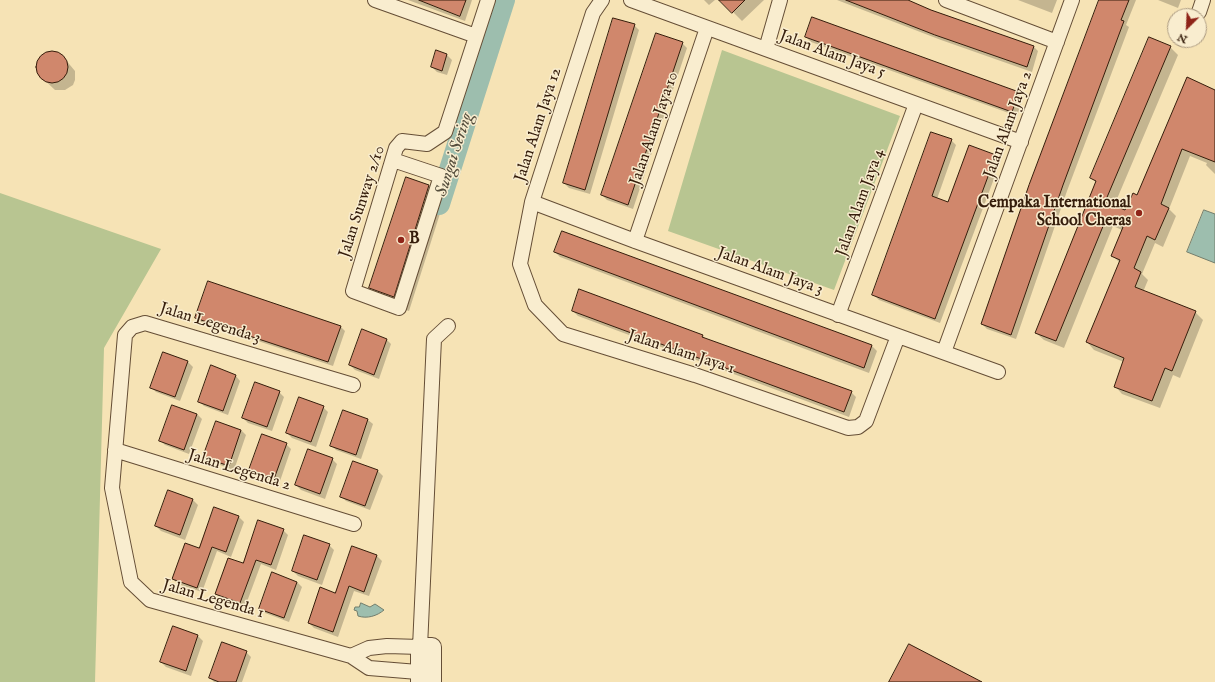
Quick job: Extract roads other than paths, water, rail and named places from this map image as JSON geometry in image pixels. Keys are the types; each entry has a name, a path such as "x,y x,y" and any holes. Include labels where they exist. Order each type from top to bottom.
{"street":[{"path":"375,0 476,36"},
{"name":"Jalan Sunway 2/10","path":"393,160 441,176 398,308 353,292 396,148 402,142 427,144 445,132 488,0"},
{"name":"Jalan Alam Jaya 12","path":"520,264 532,202 593,13 602,0"},
{"name":"Jalan Alam Jaya 5","path":"631,0 1021,142"},
{"path":"766,49 780,0"},
{"path":"946,0 1057,42"},
{"name":"Jalan Alam Jaya 2","path":"944,352 1072,0"},
{"name":"Jalan Alam Jaya 10","path":"635,241 707,28"},
{"name":"Jalan Alam Jaya 4","path":"838,315 916,104"},
{"name":"Jalan Alam Jaya 3","path":"532,202 635,241 998,372"},
{"name":"Jalan Alam Jaya 1","path":"520,264 535,305 563,334 695,375 848,428 858,427 866,422 898,336"},
{"name":"Jalan Legenda 3","path":"115,450 125,335 132,327 145,323 353,385"},
{"path":"426,678 434,339 448,326"},
{"name":"Jalan Legenda 2","path":"115,450 354,524"},
{"name":"Jalan Legenda 1","path":"115,450 112,488 131,582 150,600 351,656 369,668 426,678"},
{"path":"351,656 369,648 387,646 426,647"}],"waterway":[{"name":"Sungai Sering","path":"439,204 504,0"}],"place":[{"name":"Cempaka International School Cheras","path":"1139,213"},
{"name":"B","path":"401,240"}]}
